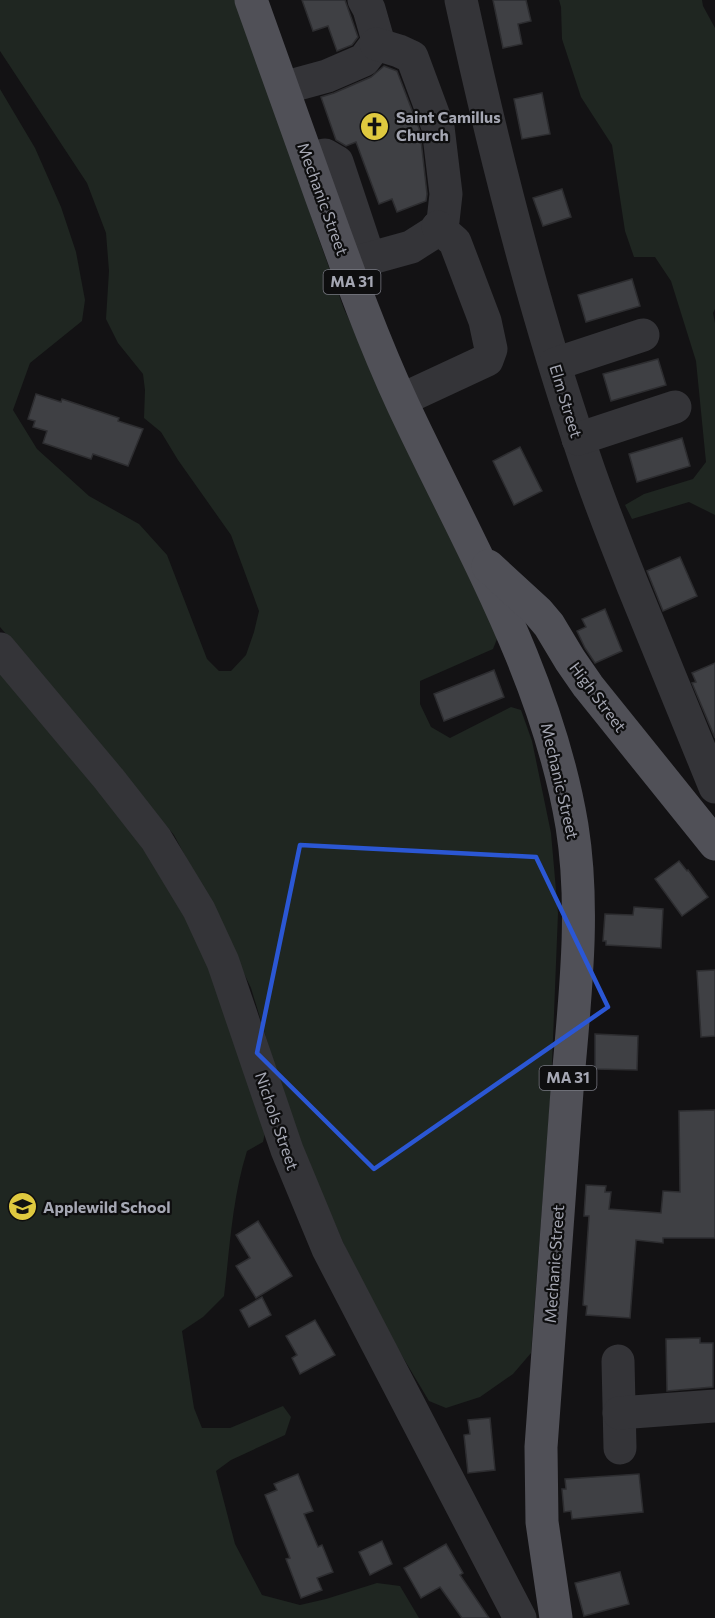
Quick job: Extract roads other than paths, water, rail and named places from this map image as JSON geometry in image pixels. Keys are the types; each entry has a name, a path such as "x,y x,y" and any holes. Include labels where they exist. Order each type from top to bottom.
{"main road":[{"name":"Mechanic Street","path":"251,0 283,88 322,160 358,262 365,316 401,400 476,554 525,663 551,735 568,806 577,868 579,901 576,982 541,1448 542,1522 556,1618"},
{"name":"High Street","path":"476,554 549,625 588,686 701,815 715,844"}],"street":[{"path":"283,88 327,76 364,60 376,45 377,37 364,0"},
{"name":"Elm Street","path":"461,0 481,92 531,290 578,439 604,513 715,787"},
{"path":"358,262 411,247 433,233 443,221 446,194 438,127 412,57 376,45"},
{"path":"401,400 487,360 491,349 485,321 455,242 438,227"},
{"path":"555,364 643,335"},
{"path":"578,439 675,407"},
{"name":"Nichols Street","path":"0,649 109,779 149,831 199,910 223,962 287,1150 328,1249 520,1618"},
{"path":"618,1360 620,1449"},
{"path":"619,1413 715,1406"}],"place":[{"name":"Saint Camillus Church","path":"375,126"},
{"name":"Applewild School","path":"22,1207"}]}
